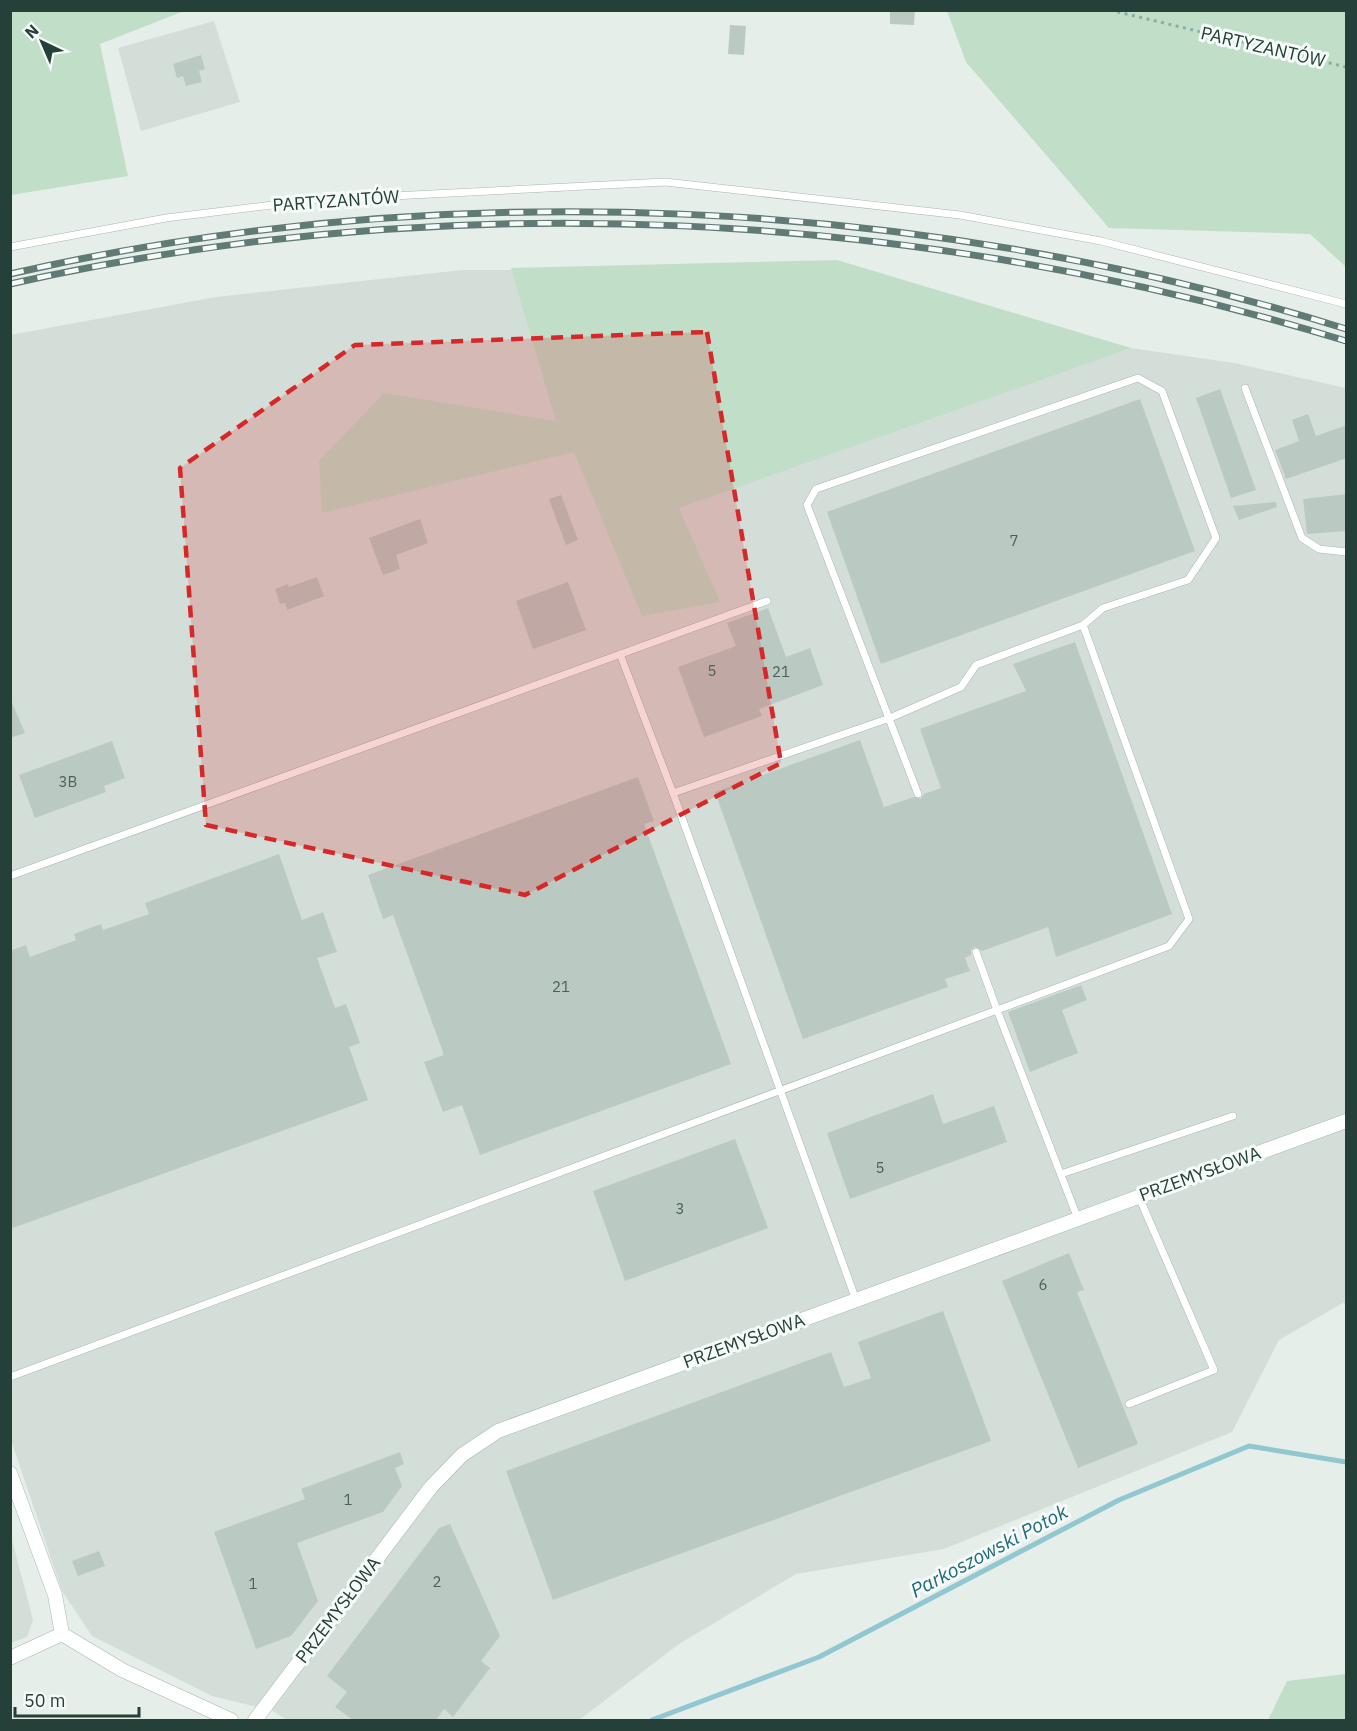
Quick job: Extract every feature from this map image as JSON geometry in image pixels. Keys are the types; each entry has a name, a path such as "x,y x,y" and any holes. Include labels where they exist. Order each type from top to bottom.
{"street":[{"name":"PRZEMYSŁOWA","path":"255,1720 432,1487 462,1455 481,1442 525,1420 1347,1121"},
{"path":"10,1473 14,1496 55,1595 62,1634 122,1670 231,1720"},
{"path":"10,1658 62,1634"}],"lane":[{"name":"PARTYZANTÓW","path":"10,247 166,218 314,200 665,182 960,215 1101,241 1347,304"},
{"path":"673,793 890,718 962,687 976,665 1083,626 1103,608 1188,580 1216,538 1162,392 1138,378 816,489 807,505 890,718 918,794"},
{"path":"1245,388 1302,538 1319,549 1347,552"},
{"path":"10,876 766,601"},
{"path":"10,1377 1169,946 1189,919 1083,626"},
{"path":"620,654 673,793 779,1092 856,1300"},
{"path":"976,952 1078,1219"},
{"path":"1061,1174 1233,1116"},
{"path":"1129,1404 1214,1370 1139,1197"}],"path":[{"name":"PARTYZANTÓW","path":"1110,10 1347,67"}],"highlighted area":[{"path":"707,332 781,763 525,895 206,825 180,468 355,345"}],"shaded area":[{"path":"214,21 240,102 141,131 118,48"},
{"path":"462,270 745,270 1131,348 1234,363 1346,388 1346,1304 1343,1303 1279,1340 1232,1432 944,1549 796,1574 679,1644 579,1720 287,1720 273,1711 212,1696 92,1636 62,1591 11,1440 10,335 216,297"},
{"path":"11,1536 33,1620 27,1637 11,1643"}],"green space":[{"path":"11,10 184,11 100,44 128,176 11,195"},
{"path":"947,11 1346,11 1346,267 1310,234 1109,228 966,62"},
{"path":"837,260 1131,348 679,508 720,602 642,616 574,452 322,513 319,461 384,393 556,421 511,268"},
{"path":"1346,1674 1346,1720 1268,1720 1287,1681"}],"building":[{"path":"890,10 915,10 914,25 890,24"},
{"path":"730,25 746,26 744,55 728,54"},
{"path":"201,55 205,69 199,71 202,82 186,86 183,76 177,78 173,64"},
{"path":"1220,389 1256,490 1231,498 1196,398"},
{"path":"1140,399 1195,551 881,664 827,512"},
{"path":"1308,414 1316,436 1347,425 1347,458 1286,479 1275,450 1299,441 1292,420"},
{"path":"1347,494 1347,531 1307,534 1303,499"},
{"path":"561,495 578,540 566,545 549,499"},
{"path":"1276,502 1277,507 1239,520 1233,506"},
{"path":"420,519 428,543 396,555 400,569 383,575 369,538"},
{"path":"317,577 324,596 287,610 285,603 280,604 275,589 288,584 289,587"},
{"path":"568,582 586,630 533,649 516,601"},
{"path":"768,608 786,657 810,648 823,685 759,709 762,716 704,737 678,667 736,646 727,623"},
{"path":"1075,642 1172,914 1056,957 1048,927 982,951 975,947 971,950 971,955 965,958 970,971 945,979 948,987 803,1039 715,792 860,740 884,807 914,797 921,799 924,794 941,788 920,729 1026,691 1013,664"},
{"path":"10,698 25,733 10,738"},
{"path":"112,741 125,778 104,786 106,792 35,818 19,775"},
{"path":"638,777 654,821 644,824 731,1064 480,1155 462,1105 443,1112 424,1062 444,1055 393,915 383,919 368,875"},
{"path":"279,854 302,920 323,912 337,952 317,958 335,1008 346,1004 360,1043 349,1047 368,1100 10,1229 10,951 26,945 30,957 76,940 74,934 101,924 103,930 149,914 145,903"},
{"path":"1081,985 1087,1000 1062,1010 1078,1053 1030,1072 1008,1012"},
{"path":"933,1094 943,1124 994,1106 1007,1142 850,1199 827,1133"},
{"path":"735,1139 768,1228 625,1281 593,1191"},
{"path":"1069,1253 1084,1290 1077,1292 1138,1444 1078,1468 1002,1281"},
{"path":"943,1311 991,1441 553,1600 506,1471 831,1352 844,1387 871,1378 858,1342"},
{"path":"400,1452 404,1464 395,1468 402,1486 383,1512 297,1543 318,1601 291,1636 256,1649 214,1532 305,1499 301,1489"},
{"path":"450,1524 500,1636 481,1661 490,1668 453,1717 444,1709 436,1720 353,1720 335,1707 347,1692 327,1676 439,1528"},
{"path":"99,1551 105,1566 78,1576 72,1561"}],"waterway":[{"name":"Parkoszowski Potok","path":"652,1720 819,1657 1119,1500 1249,1446 1346,1462"}],"railway":[{"path":"10,274 175,242 343,222 512,212 682,214 852,227 1020,250 1185,284 1346,329"},
{"path":"10,284 176,253 344,233 513,224 682,226 851,239 1018,262 1183,297 1346,341"}]}
